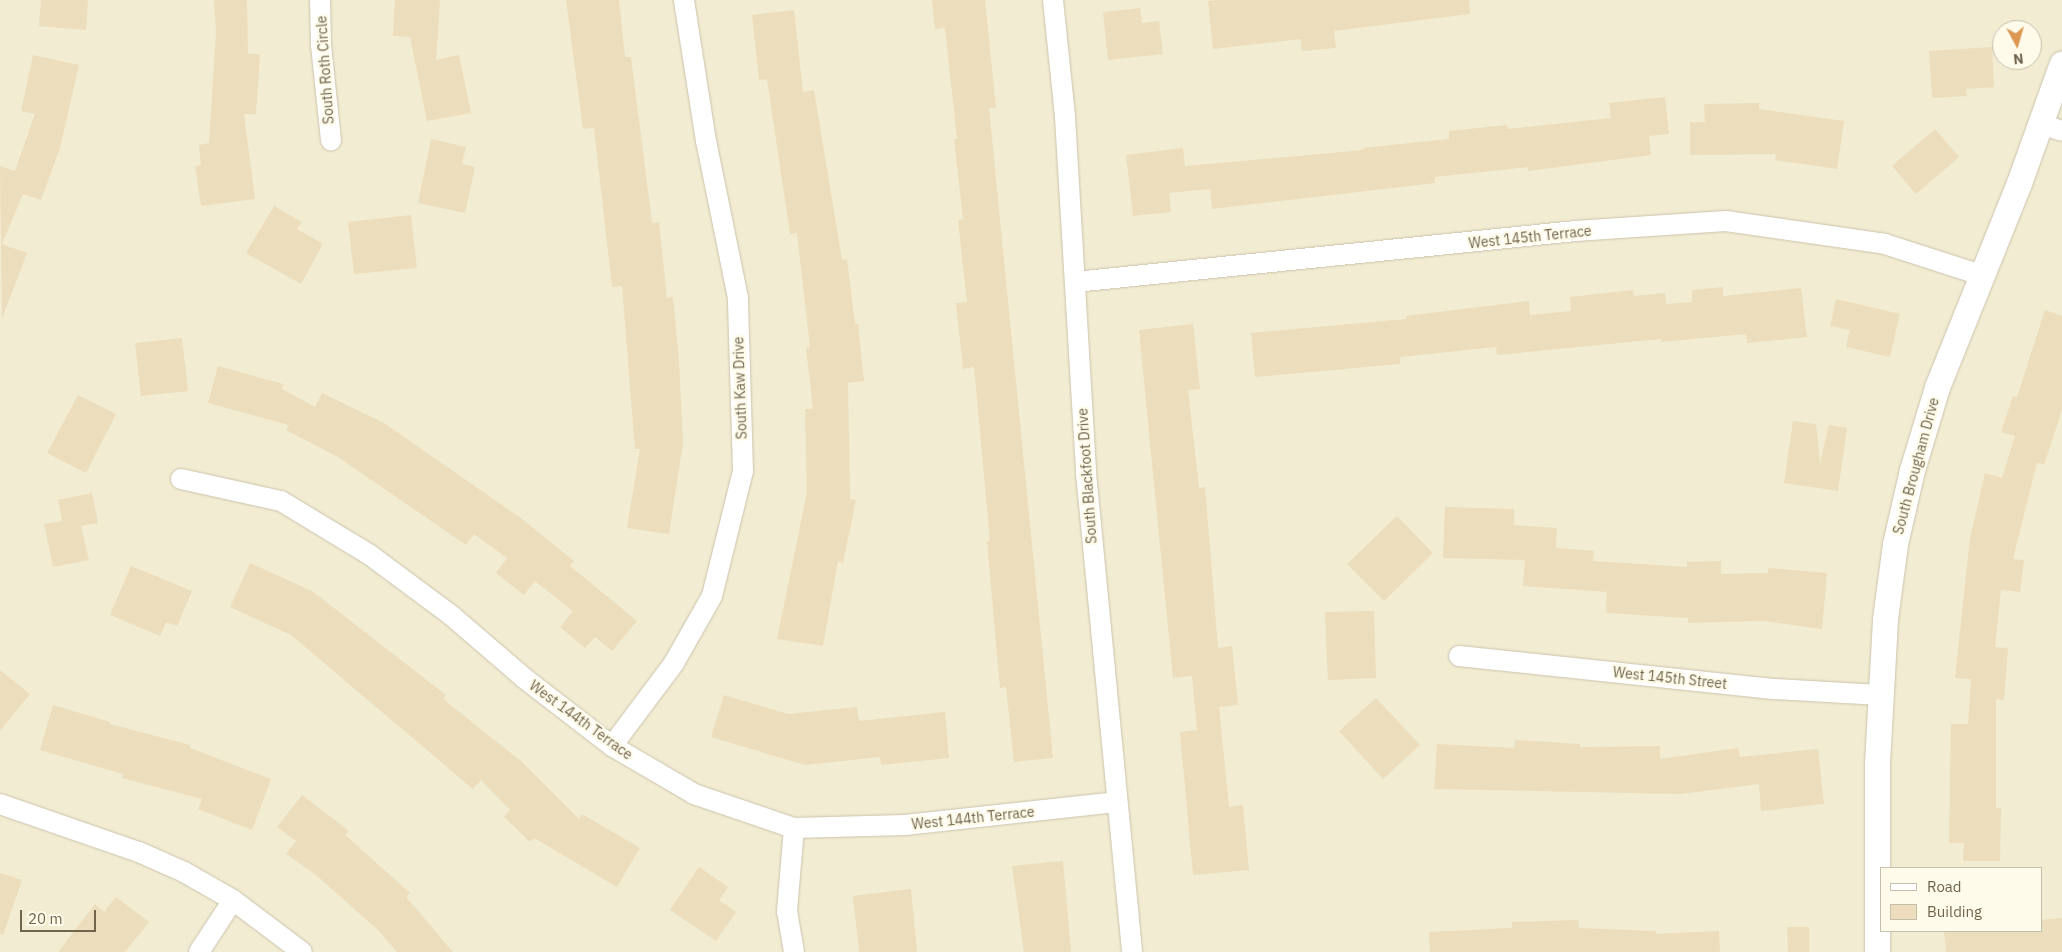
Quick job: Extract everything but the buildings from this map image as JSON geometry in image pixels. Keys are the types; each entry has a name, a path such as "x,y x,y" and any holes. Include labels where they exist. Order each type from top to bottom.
{"street":[{"name":"South Roth Circle","path":"320,0 321,46 331,140"},
{"name":"South Kaw Drive","path":"612,746 674,663 712,596 743,471 738,298 706,141 684,0"},
{"name":"South Blackfoot Drive","path":"1053,0 1065,117 1086,473 1116,802 1132,952"},
{"name":"South Brougham Drive","path":"1876,952 1881,695 1885,620 1895,544 1912,470 1937,387 1981,275 2052,128 2062,63"},
{"name":"West 145th Terrace","path":"1075,282 1574,231 1726,221 1843,235 1885,244 1981,275"},
{"name":"West 144th Terrace","path":"181,480 281,501 370,555 452,616 524,678 612,746 694,794 794,828 905,825 1116,802"},
{"name":"West 145th Street","path":"1459,656 1776,688 1881,695"},
{"path":"0,804 140,852 233,900 302,952"},
{"path":"794,828 787,911 794,952"},
{"path":"199,952 233,900"}],"shaded area":[{"path":"0,0 2062,0 2062,952 0,952"}]}
